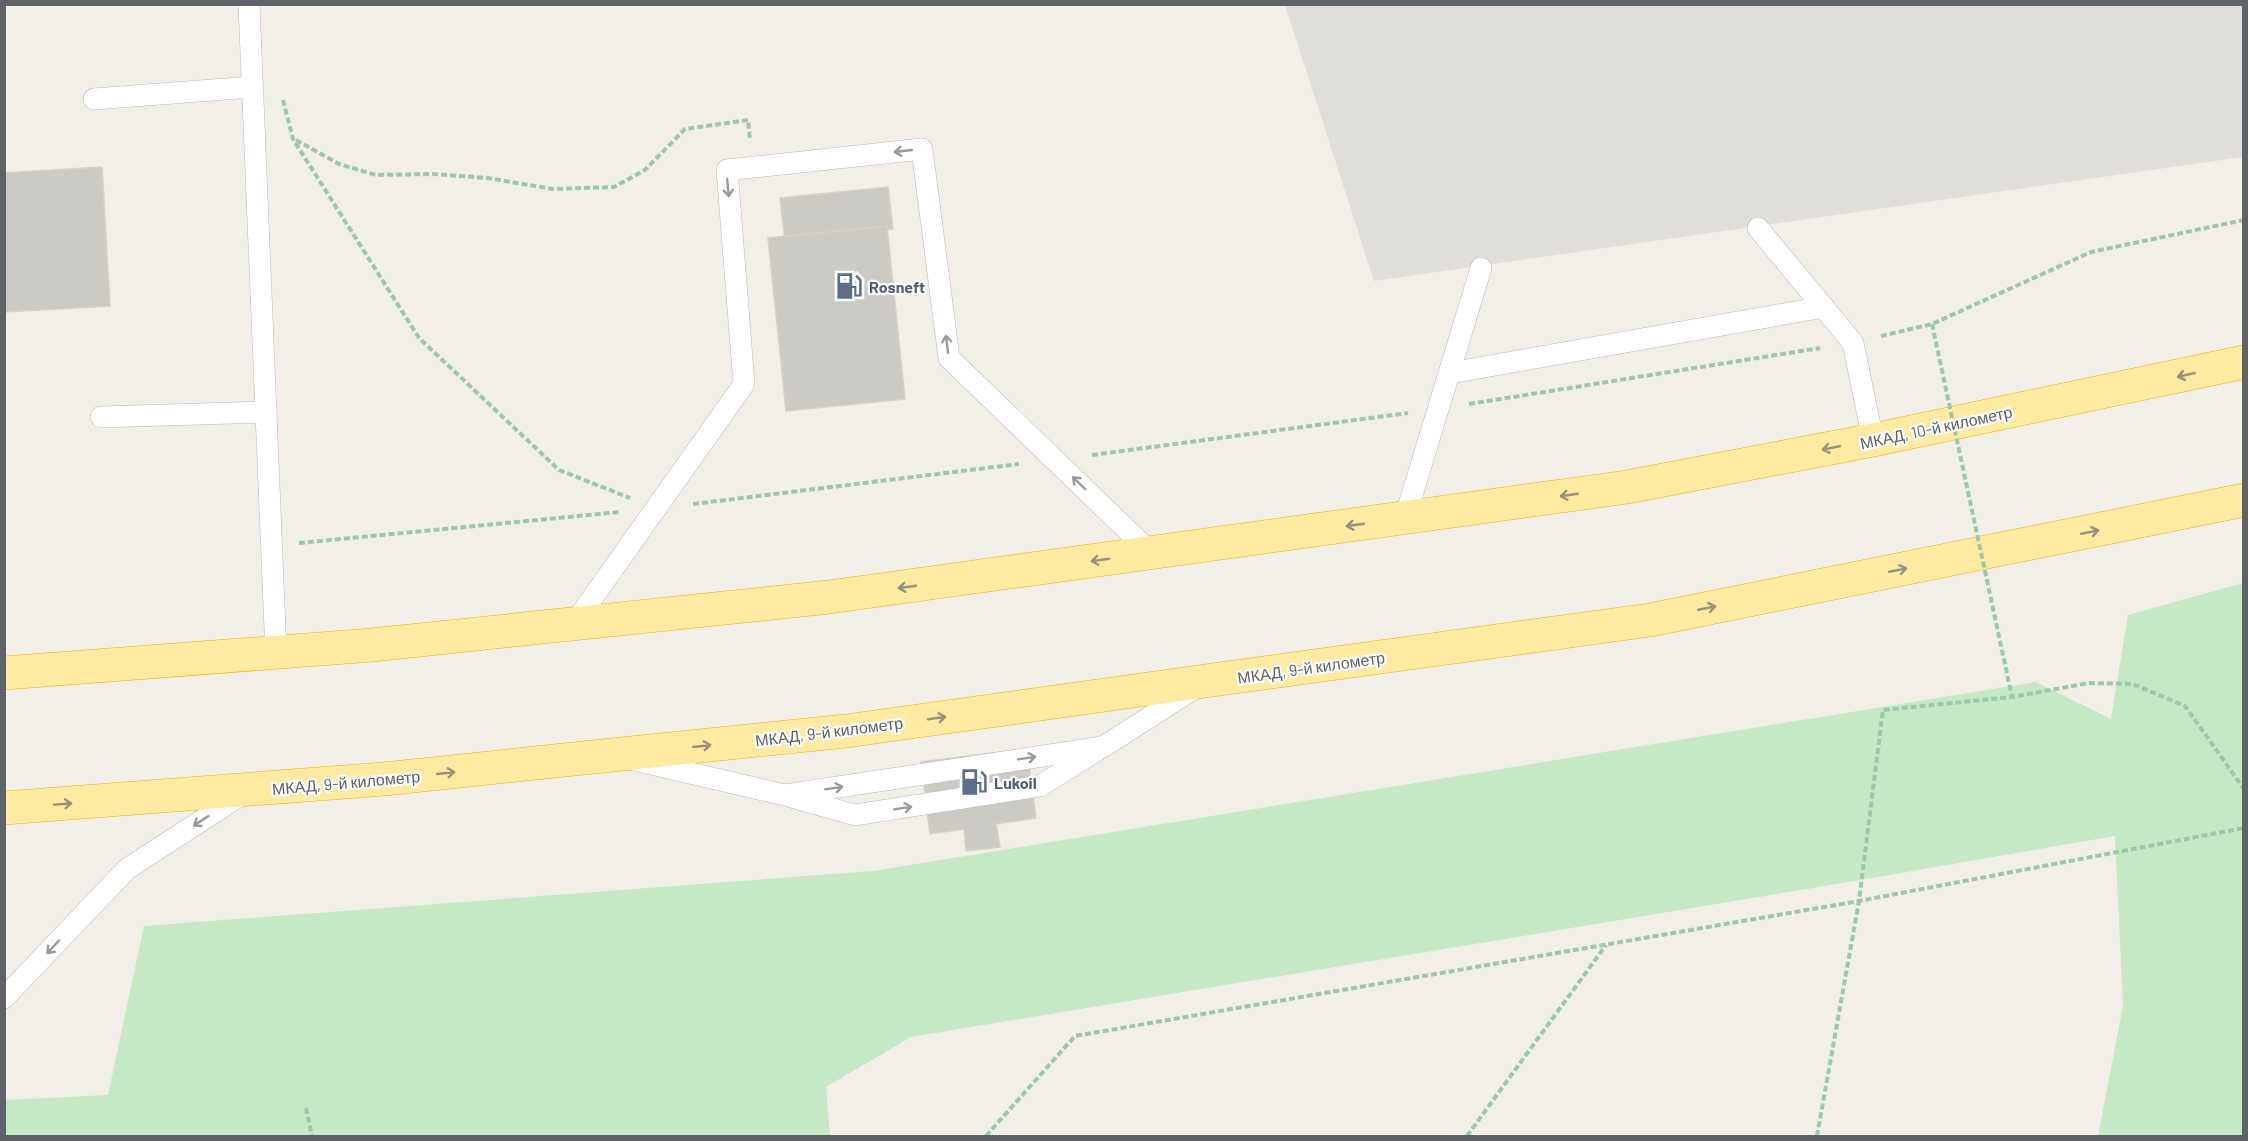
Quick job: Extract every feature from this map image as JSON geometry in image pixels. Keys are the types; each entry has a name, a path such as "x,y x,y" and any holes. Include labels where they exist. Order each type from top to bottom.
{"highway":[{"name":"МКАД, 10-й километр","path":"1405,518 1627,487 1873,440 2244,362"},
{"name":"МКАД, 9-й километр","path":"4,808 384,779 846,731 1650,620 2244,500"},
{"path":"4,674 372,645 830,597 1405,518"}],"lane":[{"path":"249,4 276,653"},
{"path":"94,99 252,87"},
{"path":"574,624 744,384 727,170 922,149 949,358 1151,553"},
{"path":"1758,228 1853,343 1873,440"},
{"path":"1405,518 1481,268"},
{"path":"1450,374 1824,307"},
{"path":"101,417 266,412"},
{"path":"612,755 784,795 855,815 1040,786 1205,681"},
{"path":"784,795 1103,747"},
{"path":"4,998 127,869 250,789"}],"path":[{"path":"282,94 293,139 420,338 559,470 656,508"},
{"path":"293,139 339,164 376,175 434,174 488,178 553,189 614,187 645,170 685,129 748,120 753,167"},
{"path":"272,545 656,508 1055,460 1439,409 1853,343 1932,324 2091,252 2244,220"},
{"path":"1932,324 2012,697"},
{"path":"1817,1137 1859,901 1883,710 2012,697 2089,683 2133,684 2185,706 2244,789"},
{"path":"987,1137 1075,1036 1859,901 2244,828"},
{"path":"1467,1137 1606,944"},
{"path":"306,1108 312,1137"}],"shaded area":[{"path":"1285,5 2243,5 2243,157 1374,281"}],"green space":[{"path":"2243,583 2243,1136 2098,1136 2123,1006 2115,836 911,1037 826,1087 830,1136 5,1136 5,1100 108,1095 144,926 873,871 2036,682 2111,719 2128,615"}],"building":[{"path":"102,167 110,306 4,312 4,173"},
{"path":"888,187 893,229 785,241 780,198"},
{"path":"887,226 905,399 786,411 768,238"},
{"path":"1027,749 1036,818 996,824 1000,847 966,851 964,829 930,834 921,762"}],"place":[{"name":"Rosneft","path":"849,286"},
{"name":"Lukoil","path":"974,782"}]}
